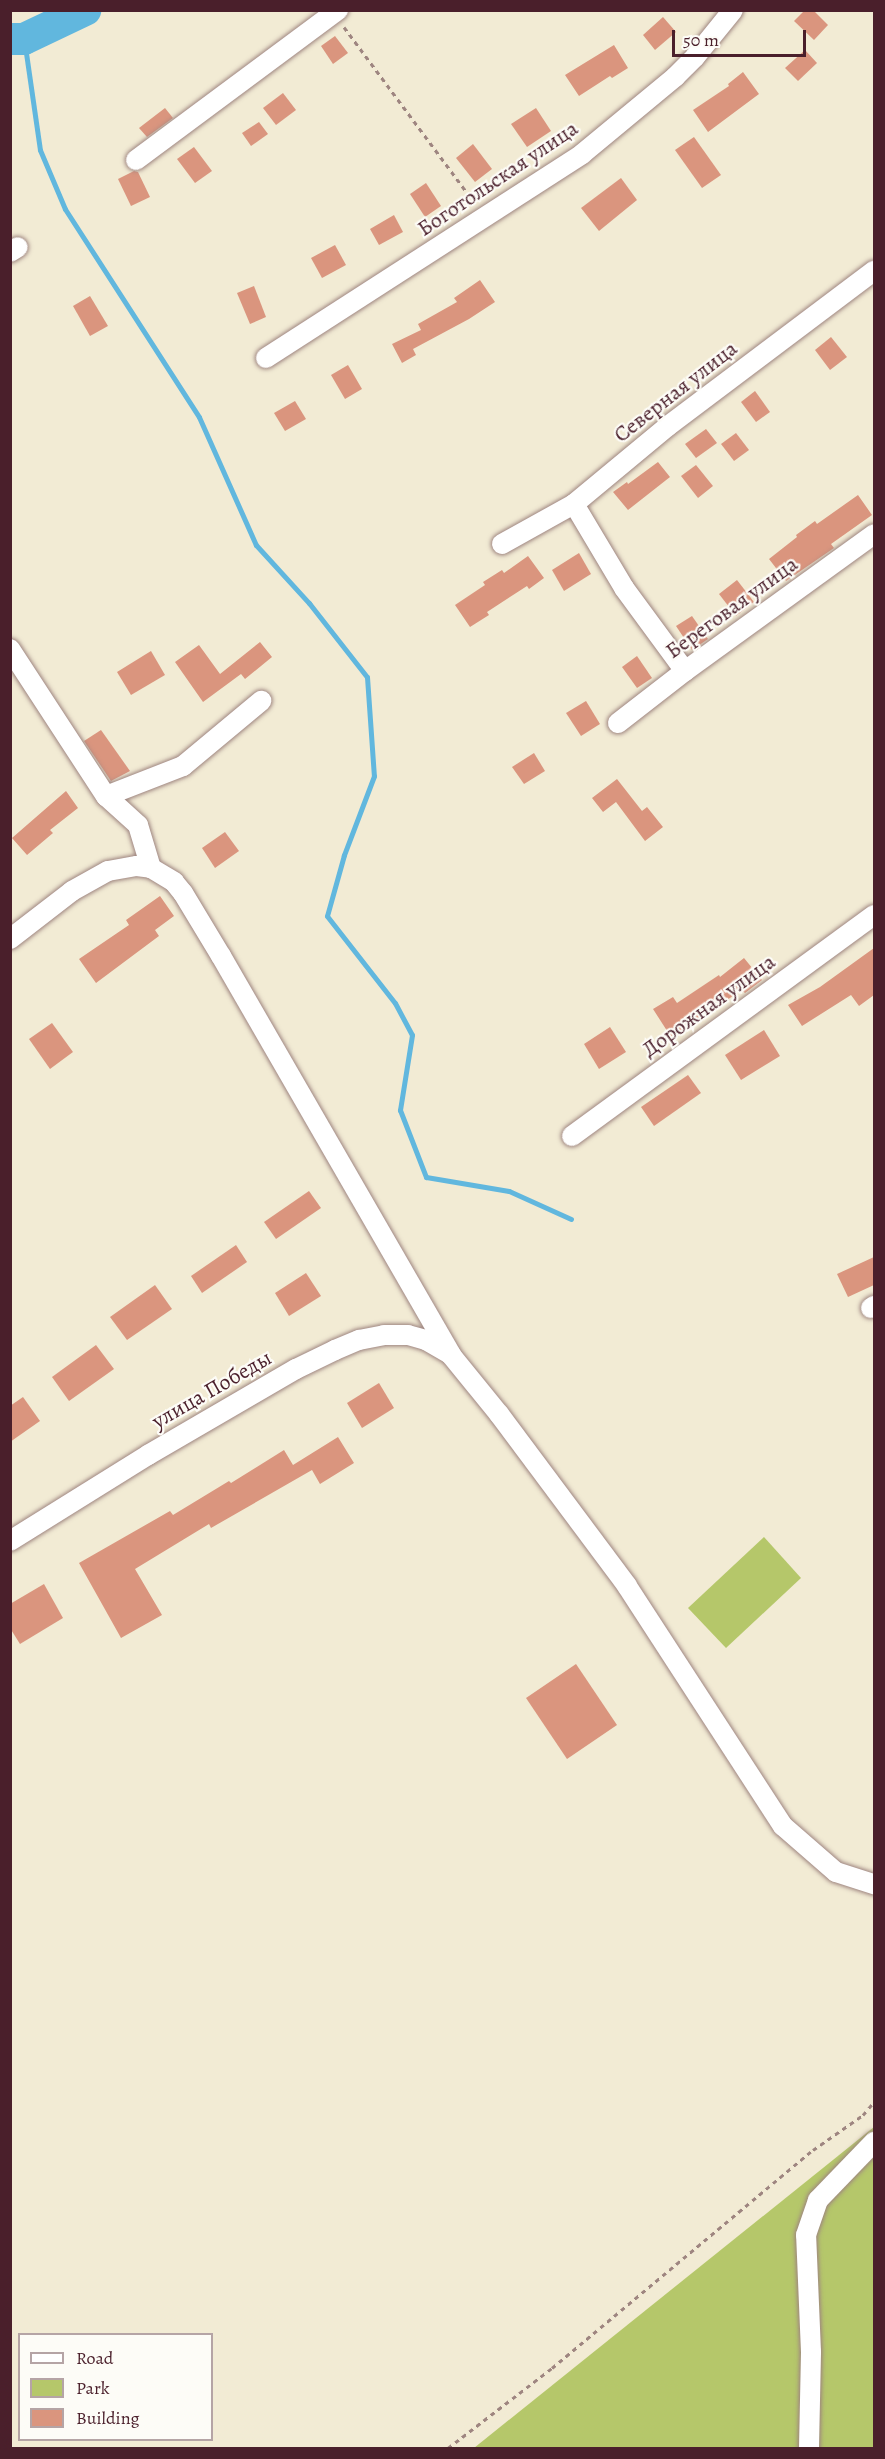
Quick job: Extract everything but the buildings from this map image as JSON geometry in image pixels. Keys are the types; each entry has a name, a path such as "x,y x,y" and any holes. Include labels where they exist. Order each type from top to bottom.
{"street":[{"name":"Боготольская улица","path":"266,358 582,154 655,95 695,57 734,10"},
{"path":"136,160 336,12"},
{"name":"Северная улица","path":"502,544 574,504 668,426 874,271"},
{"path":"574,504 624,588 684,671"},
{"name":"Береговая улица","path":"618,723 684,671 874,534"},
{"path":"10,649 106,796 138,825 151,868"},
{"path":"106,796 183,766 261,701"},
{"path":"10,939 92,878 122,868 151,868 163,873 183,893 451,1355 499,1414 627,1586 783,1826 836,1872 874,1884"},
{"name":"Дорожная улица","path":"572,1136 874,915"},
{"name":"улица Победы","path":"10,1540 296,1368 334,1350 359,1340 384,1335 408,1335 426,1340 451,1355"},
{"path":"809,2448 811,2352 806,2235 818,2200 874,2142"}],"path":[{"path":"336,12 486,218"},
{"path":"448,2448 552,2368 813,2150 863,2115 874,2102"}],"green space":[{"path":"764,1537 801,1578 726,1648 688,1608"},
{"path":"874,2127 874,2448 474,2448"}],"waterway":[{"path":"10,39 24,39 85,10"},
{"path":"24,39 40,150 65,209 199,417 256,545 309,603 367,677 374,776 344,855 327,916 395,1003 412,1035 400,1110 426,1177 509,1191 571,1219"}]}
